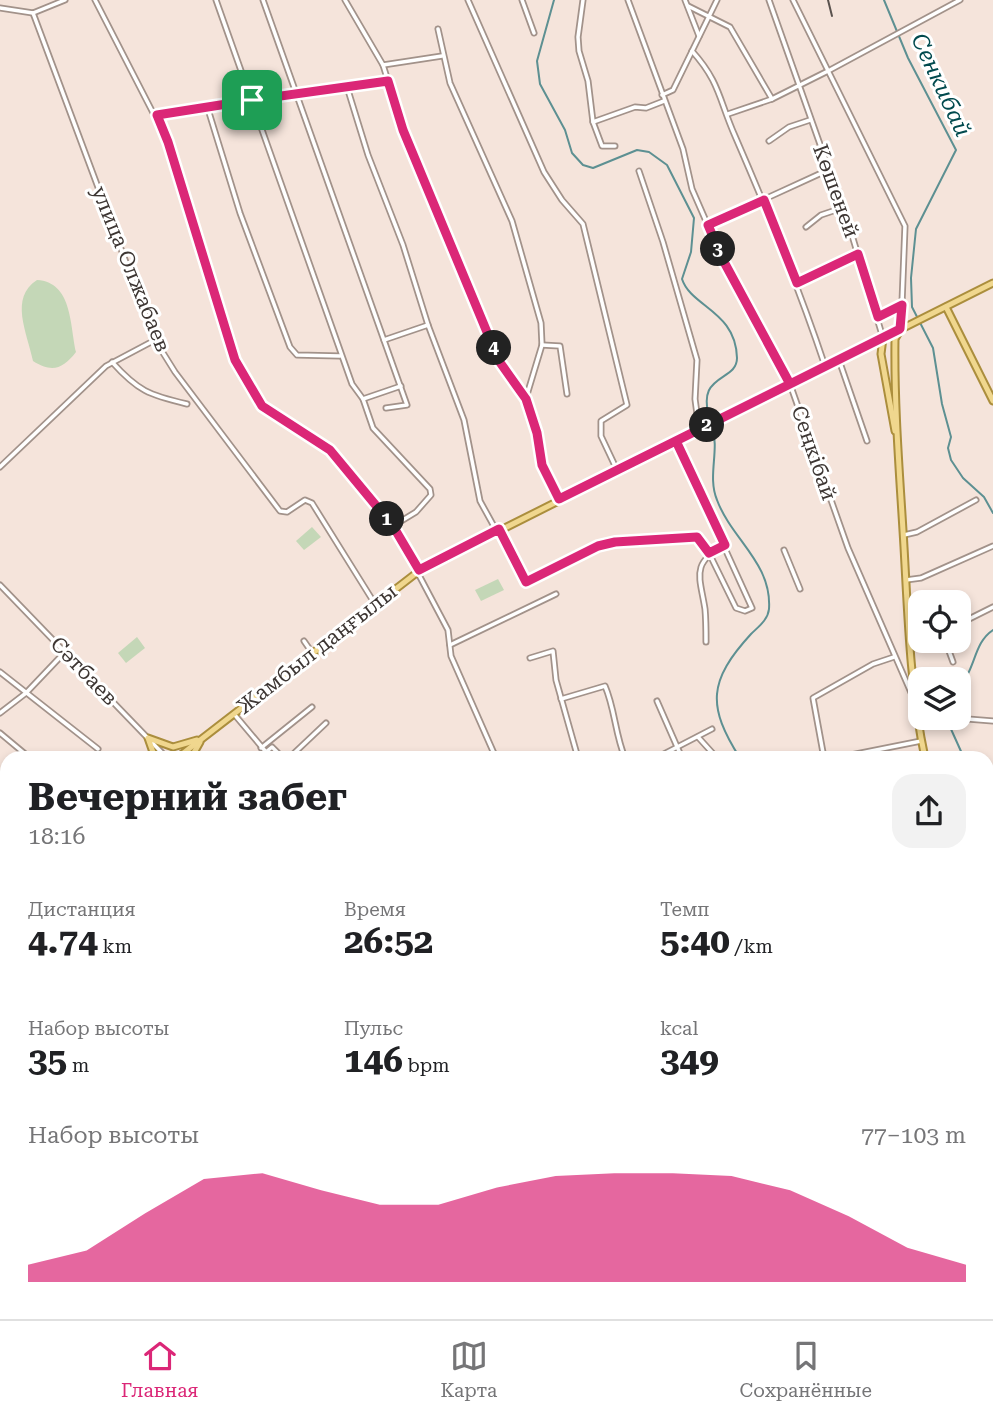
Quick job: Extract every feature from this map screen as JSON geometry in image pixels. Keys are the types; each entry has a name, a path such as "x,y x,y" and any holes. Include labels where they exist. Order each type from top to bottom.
{"main road":[{"name":"Жамбыл даңғылы","path":"186,751 419,570 993,283"},
{"path":"946,307 993,401"},
{"path":"900,329 895,340 895,351 908,617"},
{"path":"883,338 895,351"},
{"path":"883,338 881,354 898,448"},
{"path":"919,730 923,751"},
{"path":"148,738 173,747 202,738"},
{"path":"148,738 153,751"},
{"path":"195,751 202,738"}],"street":[{"path":"0,8 33,13 65,0"},
{"path":"95,0 157,115 168,142 235,360 262,406 330,450 393,526 419,570 448,630 456,669 495,751"},
{"path":"216,0 352,384 363,399 373,428 430,489 428,502 393,526"},
{"path":"263,0 407,405 386,408"},
{"path":"345,0 383,65 403,130 499,361 526,399 537,433 542,465 559,499"},
{"path":"468,0 544,172 562,200 583,224 627,405 601,421 601,436 617,470"},
{"path":"522,0 534,33"},
{"path":"583,0 578,37 593,122 602,146 615,146"},
{"name":"Сеңкібай","path":"628,0 683,149 692,189 723,260 790,384 848,548 908,685"},
{"path":"685,0 699,36"},
{"path":"662,95 673,90 717,0"},
{"name":"Көшеней","path":"769,0 858,254 883,338"},
{"path":"793,0 905,226 900,329"},
{"path":"728,114 772,99 960,0"},
{"path":"688,6 730,27 772,99"},
{"name":"улица Олжабаев","path":"33,13 155,340 175,372 280,511 287,512 305,500 312,503 375,604"},
{"path":"438,29 450,83 512,220 541,323 542,345 526,399"},
{"path":"692,51 709,70 728,114 797,283 825,367"},
{"path":"383,65 442,56"},
{"path":"157,115 388,81"},
{"path":"347,87 428,325 464,420 480,501 526,582 585,552 615,542 697,537 709,553 736,608 745,611 752,608 676,441"},
{"path":"593,122 635,107 646,108 665,101"},
{"path":"207,106 240,212 290,347 297,355 340,356"},
{"path":"769,141 789,127 810,120"},
{"path":"708,225 828,170"},
{"path":"639,172 663,242 697,360 695,399 699,429"},
{"path":"806,226 821,215 842,208"},
{"path":"797,283 858,254"},
{"path":"878,317 902,305"},
{"path":"384,340 428,325"},
{"path":"0,467 112,362 155,340"},
{"path":"542,345 560,346 567,394"},
{"path":"839,360 867,441"},
{"path":"112,362 135,387 149,395 187,404"},
{"path":"363,399 401,386"},
{"path":"904,535 917,532 976,500"},
{"path":"706,642 705,608 698,574 709,553 725,545"},
{"path":"906,580 920,578 993,546"},
{"path":"784,550 800,589"},
{"name":"Сәтбаев","path":"0,585 160,751"},
{"path":"450,645 556,594"},
{"path":"971,618 993,607"},
{"path":"304,641 313,654"},
{"path":"530,658 553,651 561,699 576,751"},
{"path":"0,713 26,694 65,652"},
{"path":"949,653 953,662"},
{"path":"823,751 813,700 815,697 873,664 895,656"},
{"path":"0,672 98,749"},
{"path":"561,699 604,686 614,710 617,739 622,751"},
{"path":"657,701 681,751"},
{"path":"261,748 312,707"},
{"path":"233,714 264,751"},
{"path":"971,719 993,721"},
{"path":"296,751 326,723"},
{"path":"673,751 712,729"},
{"path":"0,733 22,751"},
{"path":"698,737 711,751"},
{"path":"871,751 921,741"}],"green space":[{"path":"37,280 57,288 63,296 76,352 62,365 52,368 33,361 22,316 24,296"},
{"path":"312,527 321,537 304,550 296,541"},
{"path":"498,579 504,590 481,601 475,590"},
{"path":"137,637 145,648 126,663 118,653"}],"waterway":[{"path":"554,0 537,61 540,84 565,130 572,153 583,165 593,168 637,150 649,152 667,165 694,218 691,252 682,279 694,297 722,320 729,330 735,342 737,358 735,366 711,386 707,394 711,422"},
{"name":"Сенкибай","path":"884,0 908,58 956,150 916,229 911,278 912,307 933,348 942,404 951,437 948,448 951,460 963,478 984,497 993,513"},
{"path":"712,427 715,445 713,482 717,500 758,565 768,593 767,617 726,666 717,694 722,723 736,751"},
{"path":"971,667 986,635 993,630"},
{"path":"951,730 961,751"}],"railway":[{"path":"828,0 832,16"}],"route":[{"path":"252,100 157,115 168,142 228,343 262,406 330,450 393,526 419,570 499,529 526,582 598,546 615,542 697,537 709,553 725,545 676,441 699,429 790,384 825,367 900,329 902,305 878,317 858,254 797,283 764,200 708,225 723,260 764,331 790,384 617,470 559,499 542,465 537,433 526,399 499,361 403,130 388,81 252,100"}]}
